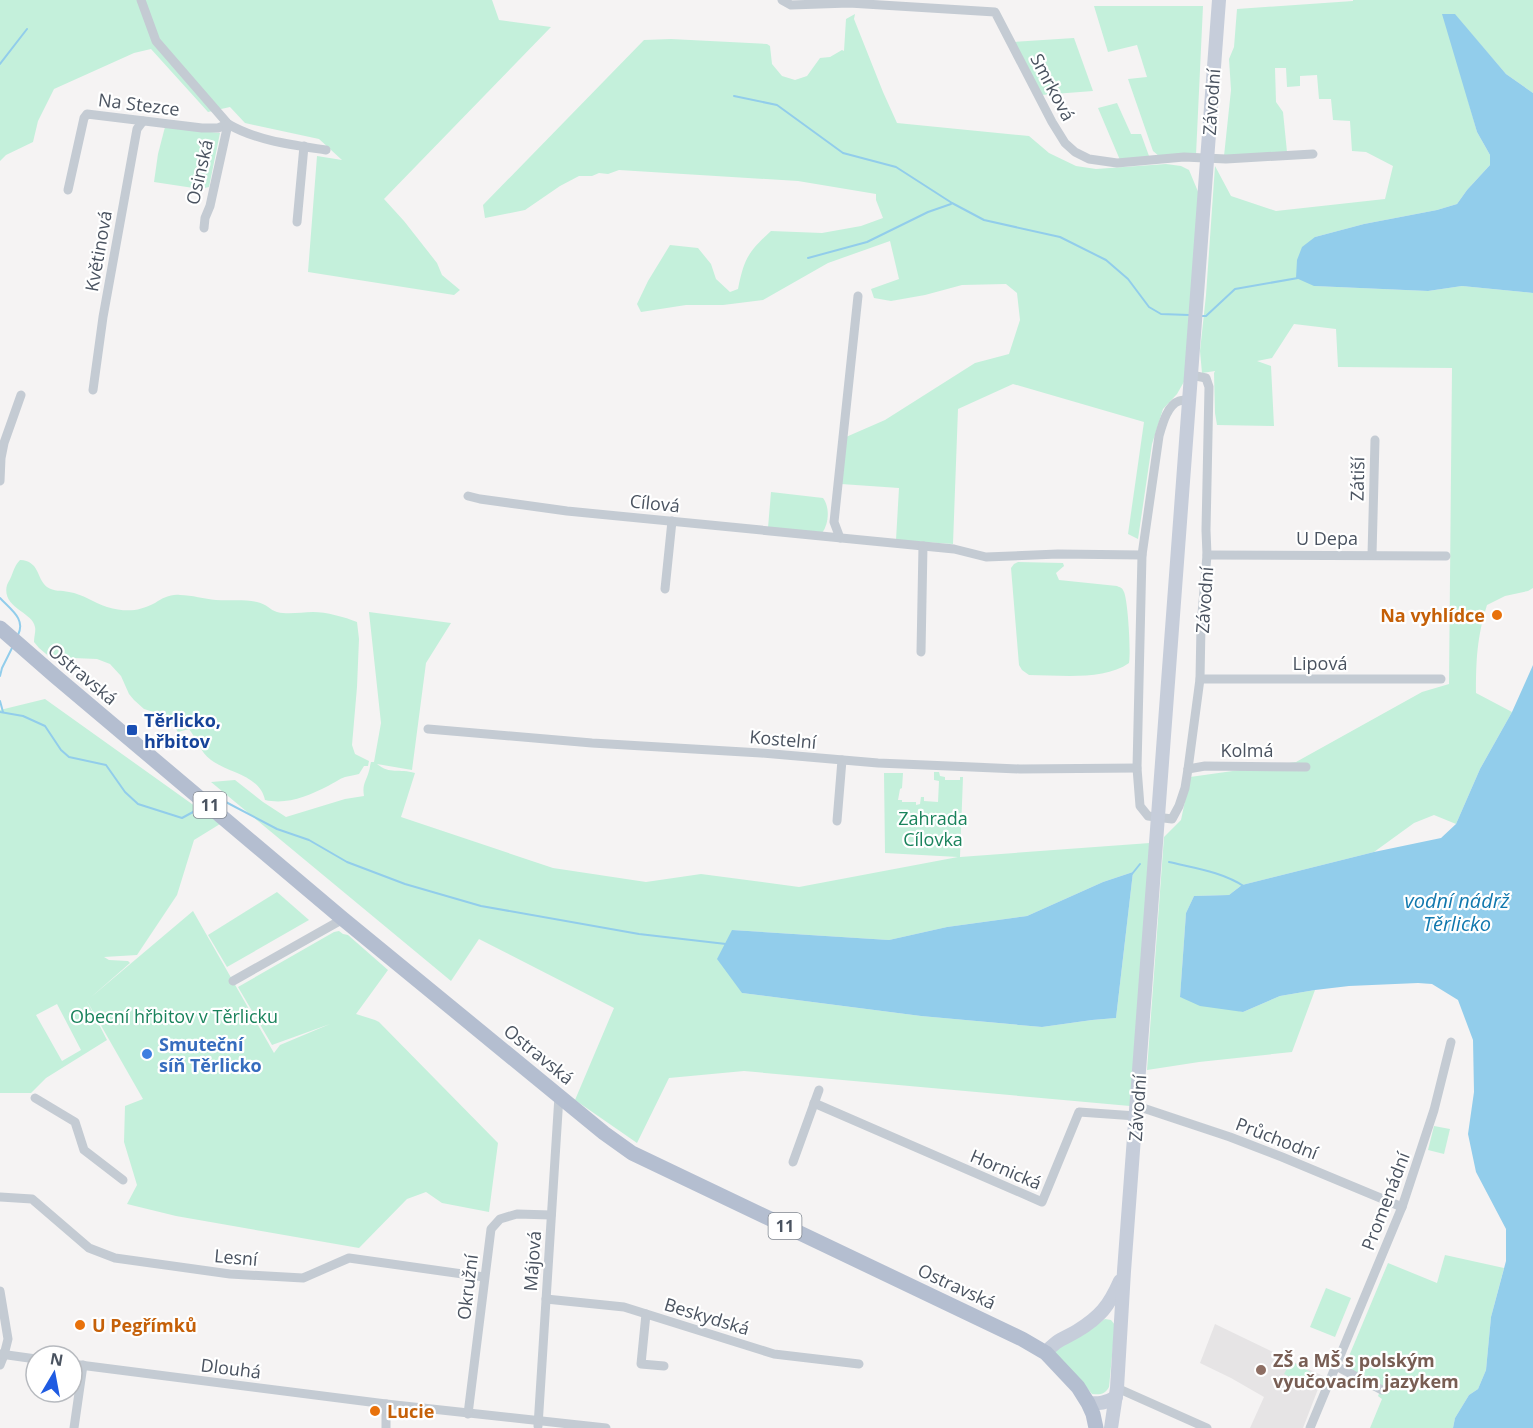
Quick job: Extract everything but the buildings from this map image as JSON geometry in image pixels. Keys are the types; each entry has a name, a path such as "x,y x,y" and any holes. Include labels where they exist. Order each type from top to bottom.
{"main road":[{"name":"Závodní","path":"1111,1428 1116,1393 1218,4"},
{"name":"Ostravská","path":"0,628 344,919 604,1133 632,1153 1022,1339 1046,1353 1078,1387 1093,1414 1096,1428"},
{"path":"1046,1353 1052,1344 1083,1327 1102,1312 1112,1299 1124,1271"},
{"path":"1102,1312 1116,1316 1120,1327"},
{"path":"1022,1339 1063,1337"},
{"path":"1088,1403 1108,1402 1116,1393"}],"street":[{"name":"Na Stezce","path":"141,0 156,41 228,124 241,132 257,137 326,150"},
{"path":"782,0 791,5 849,3 995,12 995,0"},
{"name":"Smrková","path":"995,12 1065,143 1075,152 1089,159 1117,163 1184,158 1313,154"},
{"name":"Na Stezce","path":"68,190 85,115 212,129 228,124"},
{"name":"Květinová","path":"93,390 103,317 137,129 143,121"},
{"name":"Osinská","path":"204,228 228,124"},
{"path":"297,222 304,146"},
{"path":"840,538 834,522 858,296"},
{"name":"Závodní","path":"1158,818 1172,819 1182,797 1200,679 1201,626 1207,555 1209,387 1206,378 1191,375"},
{"path":"0,481 4,443 21,395"},
{"path":"1158,818 1148,816 1140,806 1137,768 1142,555 1159,436 1164,419 1177,401 1189,400"},
{"name":"Zátiší","path":"1372,555 1375,440"},
{"name":"Cílová","path":"468,496 480,500 567,511 954,549 986,557 1058,554 1142,555"},
{"path":"665,589 672,521"},
{"path":"921,652 923,546"},
{"name":"U Depa","path":"1207,555 1446,556"},
{"name":"Lipová","path":"1200,679 1441,679"},
{"name":"Kostelní","path":"428,729 592,743 761,753 878,764 1020,769 1137,768"},
{"path":"837,821 842,760"},
{"name":"Kolmá","path":"1188,769 1205,766 1306,767"},
{"path":"233,981 344,919"},
{"name":"Promenádní","path":"1310,1428 1402,1207 1434,1110 1451,1042"},
{"path":"793,1162 819,1090"},
{"name":"Májová","path":"538,1425 559,1096"},
{"path":"35,1098 75,1122 84,1150 123,1180"},
{"name":"Hornická","path":"814,1104 1042,1202 1079,1112 1137,1111"},
{"name":"Průchodní","path":"1137,1111 1230,1137 1402,1207"},
{"name":"Lesní","path":"0,1197 32,1199 89,1248 115,1258 230,1274 303,1278 349,1258 484,1277"},
{"name":"Okružní","path":"468,1414 491,1229 500,1220 517,1214 551,1215"},
{"path":"0,1291 8,1339 0,1365"},
{"name":"Beskydská","path":"546,1299 624,1307 774,1354 859,1364"},
{"path":"646,1314 641,1364 664,1366"},
{"path":"2,1355 24,1358"},
{"name":"Dlouhá","path":"84,1365 538,1425 606,1428"},
{"path":"1336,1366 1382,1390"},
{"path":"1116,1393 1135,1395 1207,1428"},
{"path":"74,1428 77,1404"},
{"path":"386,1404 386,1428"}],"shaded area":[{"name":"ZŠ a MŠ s polským vyučovacím jazykem","path":"1215,1324 1323,1376 1303,1428 1250,1428 1264,1397 1200,1363"}],"green space":[{"path":"0,0 492,0 499,20 551,27 384,199 437,263 442,275 460,290 454,295 308,272 317,156 342,160 319,139 245,123 230,107 208,112 151,49 134,53 54,89 38,121 33,142 6,155 0,161"},
{"path":"1353,0 1533,0 1533,93 1506,74 1455,15 1468,100 1477,132 1490,155 1490,165 1457,204 1315,237 1314,286 1428,291 1462,286 1533,293 1533,588 1505,596 1487,605 1479,638 1477,659 1476,693 1512,712 1480,769 1456,824 1434,815 1414,823 1374,852 1242,885 1229,895 1194,896 1186,913 1180,997 1243,1012 1280,996 1315,990 1292,1052 1147,1070 1164,837 1181,820 1190,777 1296,762 1422,692 1449,684 1452,368 1338,367 1336,329 1294,324 1272,358 1257,361 1271,366 1274,426 1217,425 1215,371 1202,373 1200,351 1215,166 1231,196 1276,211 1385,199 1393,166 1366,152 1352,151 1350,121 1333,120 1331,99 1319,99 1317,75 1300,76 1300,86 1287,87 1286,68 1275,68 1276,102 1283,112 1287,152 1224,156 1231,90 1229,59 1234,47 1237,9"},
{"path":"1094,6 1203,6 1196,155 1159,156 1153,151 1128,79 1147,77 1137,45 1108,52"},
{"path":"855,14 854,19 897,123 1029,136 1049,153 1076,166 1096,169 1166,164 1181,166 1189,170 1199,194 1185,380 1177,394 1163,409 1152,444 1138,539 1128,534 1144,422 1013,384 958,409 953,544 896,540 899,488 841,484 846,437 885,420 975,363 1009,354 1020,320 1017,293 1006,284 962,285 891,301 874,298 871,289 899,279 890,241 828,263 763,300 723,305 686,305 641,312 637,304 670,245 698,248 711,264 716,279 730,292 738,289 742,270 748,257 771,231 822,233 861,226 883,218 876,194 798,181 619,170 608,174 579,176 525,210 485,218 483,205 644,40 671,39 767,44 770,46 772,64 782,76 795,80 807,76 820,58 830,57 844,51 846,19"},
{"path":"1074,38 1093,91 1041,95 1014,42"},
{"path":"1117,103 1131,134 1141,134 1149,156 1120,160 1098,108"},
{"path":"165,127 220,133 209,187 200,189 154,182"},
{"path":"771,492 823,498 828,516 822,533 768,528"},
{"path":"20,560 31,563 50,589 74,593 114,609 137,610 170,596 184,595 216,600 252,601 277,612 324,613 357,622 359,639 352,745 355,754 369,761 368,766 364,766 359,774 343,778 305,796 281,801 265,800 257,785 207,757 189,729 178,732 169,719 144,709 129,694 121,676 110,664 97,659 52,659 39,648 34,642 33,622 13,604 6,593 7,584"},
{"path":"1018,562 1063,563 1064,566 1056,573 1059,580 1122,588 1128,616 1129,663 1119,669 1081,676 1029,675 1022,670 1019,665 1011,568"},
{"name":"Zahrada Cílovka","path":"369,612 451,623 426,663 412,770 377,764 386,769 415,773 401,817 553,868 646,882 701,874 799,887 958,857 885,853 884,773 903,773 898,800 916,802 916,805 920,804 921,797 924,797 924,801 938,802 939,781 934,780 934,772 939,772 945,780 960,780 960,777 963,777 960,857 1150,843 1130,1106 744,1071 669,1078 637,1143 575,1100 614,1008 479,939 451,981 211,782 235,780 286,817 345,799 364,796 364,786 371,762 374,762 381,723","holes":["1133,872 1116,1018 1042,1027 921,1016 742,993 732,930 889,940 947,927 1027,916 1103,882"]},
{"name":"Obecní hřbitov v Těrlicku","path":"45,699 220,824 194,840 177,895 137,955 104,957 130,963 90,998 193,911 274,1053 280,1045 330,1024 272,1045 238,987 334,932 339,931 348,935 388,970 356,1014 379,1022 498,1143 489,1212 442,1203 426,1192 407,1199 359,1248 176,1216 127,1204 137,1185 124,1142 125,1106 143,1099 87,1001 107,1040 46,1078 31,1093 0,1093 0,710","holes":["57,1004 81,1050 62,1061 36,1015"]},
{"path":"277,892 309,920 227,967 208,935"},
{"path":"1434,1126 1450,1129 1444,1154 1428,1150"},
{"path":"1445,1255 1504,1268 1491,1317 1486,1370 1478,1389 1469,1395 1455,1418 1453,1428 1370,1428 1382,1399 1378,1396 1382,1387 1344,1368 1388,1263 1437,1283"},
{"path":"1326,1288 1351,1298 1335,1337 1310,1327"},
{"path":"1105,1319 1111,1320 1115,1325 1109,1387 1102,1393 1092,1394 1053,1353 1055,1347 1082,1335"},
{"path":"1291,1361 1314,1374 1307,1386 1284,1374"}],"water":[{"path":"1442,14 1455,14 1506,74 1533,93 1533,293 1462,286 1428,291 1314,286 1296,278 1297,260 1302,247 1315,237 1457,204 1490,165 1490,155 1477,132"},
{"name":"vodní nádrž Těrlicko","path":"1533,665 1533,1428 1453,1428 1455,1418 1469,1395 1478,1389 1486,1370 1491,1317 1506,1261 1506,1229 1476,1172 1468,1134 1474,1092 1473,1040 1458,1000 1432,984 1418,983 1315,990 1280,996 1243,1012 1200,1006 1180,997 1186,913 1194,896 1229,895 1242,885 1441,838 1456,824 1480,769 1512,712"},
{"path":"1133,872 1116,1018 1042,1027 921,1016 742,993 717,959 732,930 889,940 947,927 1027,916 1103,882"}],"waterway":[{"path":"0,64 27,29"},
{"path":"734,96 777,105 843,153 896,167 952,203 984,220 1060,237 1106,260 1128,279 1149,307 1161,314 1189,315"},
{"path":"808,258 867,242 928,212 951,204"},
{"path":"1201,316 1206,316 1235,289 1298,278"},
{"path":"0,598 19,619 18,635"},
{"path":"0,676 12,648"},
{"path":"0,701 3,712"},
{"path":"0,712 23,716 45,726 61,750 69,757 106,765 125,792 138,804 182,818 193,812 199,805"},
{"path":"211,799 222,800 277,829 309,840 347,862 405,884 481,906 639,934 726,944"},
{"path":"1169,862 1218,874 1245,887"},
{"path":"1132,874 1140,864"}],"place":[{"name":"Na vyhlídce","path":"1497,615"},
{"name":"Těrlicko, hřbitov","path":"132,730"},
{"name":"Smuteční síň Těrlicko","path":"147,1054"},
{"name":"U Pegřímků","path":"80,1325"},
{"name":"ZŠ a MŠ s polským vyučovacím jazykem","path":"1261,1370"},
{"name":"Lucie","path":"375,1411"}]}
